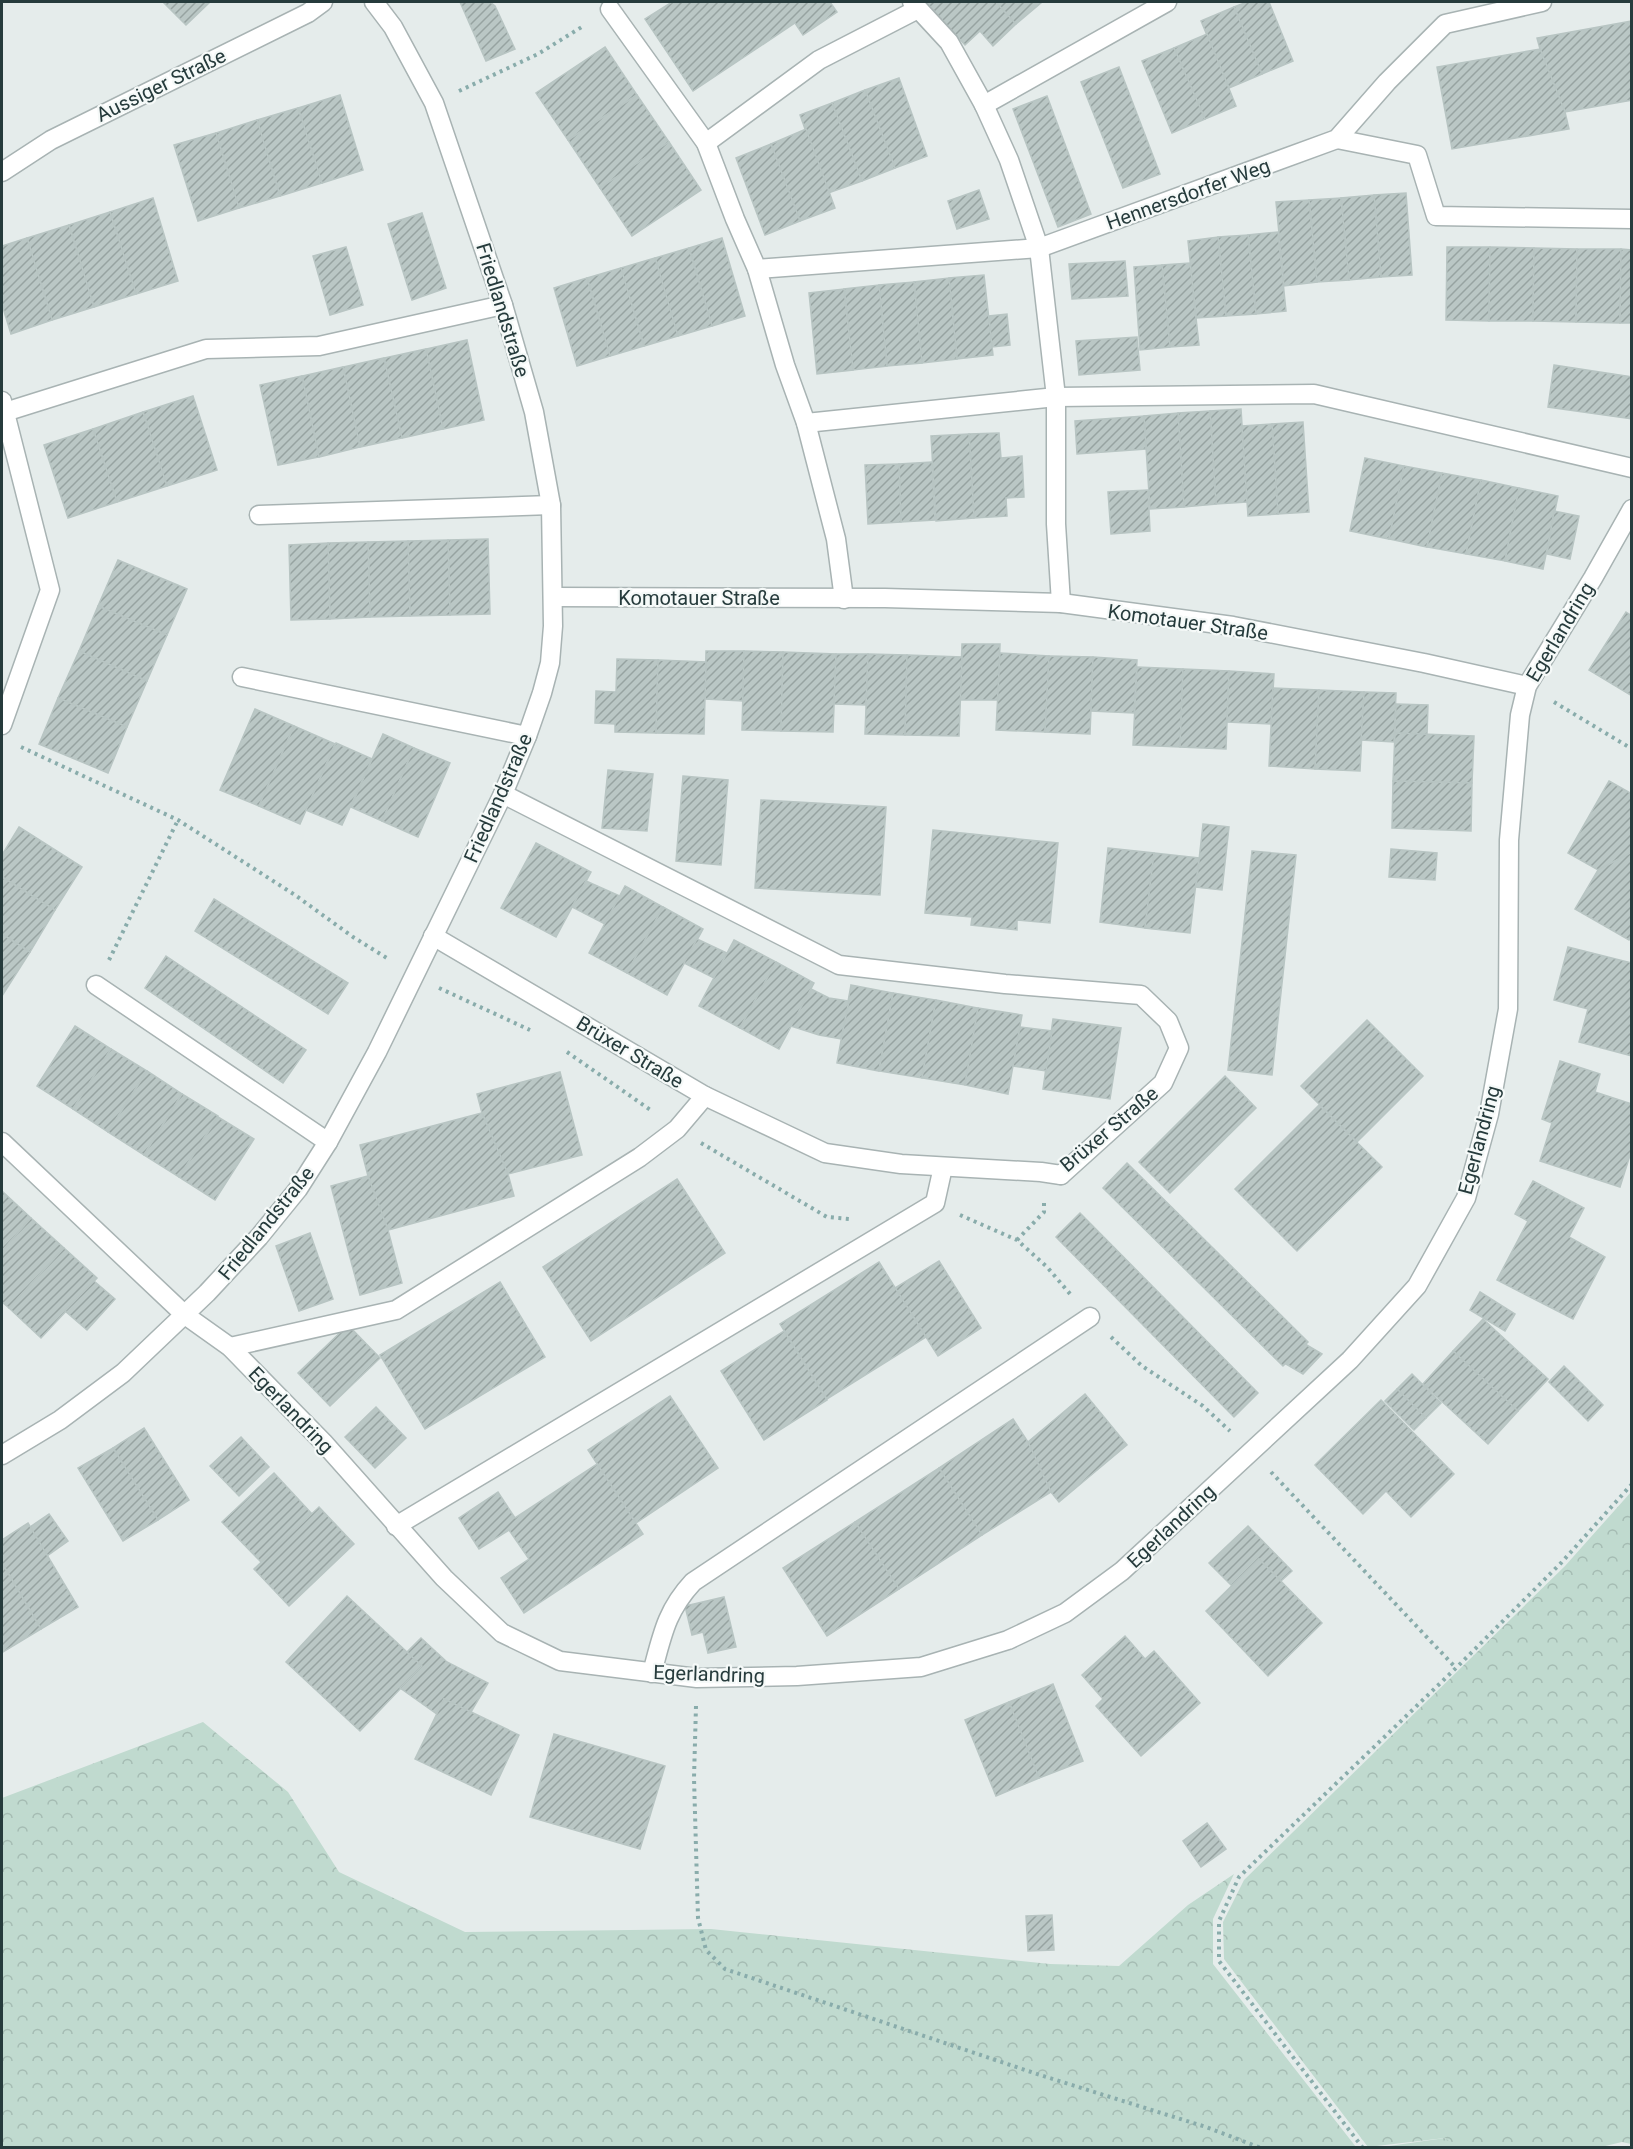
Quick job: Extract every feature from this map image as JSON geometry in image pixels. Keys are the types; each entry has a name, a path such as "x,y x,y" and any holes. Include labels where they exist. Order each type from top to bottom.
{"street":[{"name":"Aussiger Straße","path":"2,172 51,140 308,13 323,2"},
{"name":"Friedlandstraße","path":"2,1455 60,1420 123,1372 185,1315 259,1238 298,1189 328,1142 376,1052 502,794 527,736 550,663 553,626 551,505 534,411 503,305 434,103 393,27 374,2"},
{"path":"984,105 1167,2"},
{"path":"1542,2 1445,24 1387,82 1337,139 1417,155 1436,216 1632,219"},
{"path":"706,143 819,60 915,5 949,42 984,105 1009,160 1039,248 1056,398 1056,524 1061,603"},
{"path":"610,9 706,143 757,269 784,365 806,423 836,539 844,599"},
{"name":"Hennersdorfer Weg","path":"1039,248 1337,139"},
{"path":"757,269 1039,248"},
{"path":"2,725 50,590 3,406 206,349 319,346 503,305"},
{"path":"806,423 1056,398 1314,394 1632,468"},
{"path":"259,515 551,505"},
{"name":"Egerlandring","path":"2,1142 185,1315 230,1347 323,1442 444,1578 502,1633 560,1661 697,1678 797,1676 921,1667 1008,1640 1065,1613 1122,1571 1350,1360 1417,1286 1466,1198 1489,1114 1508,1009 1509,840 1520,716 1527,686 1632,509"},
{"name":"Komotauer Straße","path":"553,597 885,598 1061,603 1233,626 1424,663 1527,686"},
{"path":"242,677 527,736"},
{"name":"Brüxer Straße","path":"433,936 705,1096 825,1153 901,1164 1061,1175 1163,1083 1179,1048 1168,1021 1141,995 1005,984 839,965 502,794"},
{"path":"96,985 328,1142"},
{"path":"230,1347 396,1310 640,1157 677,1129 705,1096"},
{"path":"396,1526 935,1203 943,1167"},
{"path":"652,1673 668,1616 678,1598 693,1582 1090,1317"}],"path":[{"path":"434,103 538,54 610,9"},
{"path":"1527,686 1632,749"},
{"path":"12,742 178,820 295,895 353,937 413,975 450,993"},
{"path":"96,985 178,820"},
{"path":"1017,1240 1044,1212 1041,1172"},
{"path":"1252,1452 1456,1668"},
{"path":"1363,2148 1219,1960 1219,1921 1239,1877 1456,1668 1561,1563 1632,1484"},
{"path":"697,1678 694,1778 698,1918 706,1950 725,1969 1040,2075 1206,2127 1261,2148"}],"green space":[{"path":"1631,1492 1631,2144 1622,2142 1597,2148 1462,2148 1445,2138 1368,2147 1224,1959 1223,1922 1244,1880 1565,1566"},
{"path":"203,1722 288,1792 339,1872 465,1932 711,1929 1050,1964 1119,1966 1188,1905 1234,1874 1213,1919 1213,1964 1356,2147 2,2147 2,1798"},
{"path":"1445,2138 1462,2147 1375,2148"}],"building":[{"path":"163,2 210,2 186,25"},
{"path":"460,2 490,2 495,6 515,49 486,61"},
{"path":"672,2 830,2 837,12 803,35 795,23 693,91 645,19"},
{"path":"926,2 996,2 1016,24 993,46 980,31 965,45"},
{"path":"996,2 1039,2 1041,3 1016,24"},
{"path":"1247,2 1269,2 1293,61 1262,74 1234,7"},
{"path":"1234,7 1262,74 1229,88 1201,21"},
{"path":"1632,21 1632,100 1565,112 1537,38"},
{"path":"1207,34 1236,106 1205,119 1174,48"},
{"path":"605,47 637,95 568,140 536,93"},
{"path":"1174,48 1205,119 1172,133 1142,61"},
{"path":"1540,49 1565,112 1569,129 1452,149 1437,67"},
{"path":"1119,67 1160,174 1123,188 1081,82"},
{"path":"899,78 927,156 895,168 865,90"},
{"path":"865,90 895,168 862,181 832,103"},
{"path":"340,95 363,170 322,183 298,108"},
{"path":"637,95 669,142 600,188 568,140"},
{"path":"1047,96 1091,214 1058,227 1013,109"},
{"path":"832,103 862,181 828,193 800,115"},
{"path":"298,108 322,183 280,196 257,120"},
{"path":"257,120 280,196 239,208 216,133"},
{"path":"806,129 835,208 800,221 771,144"},
{"path":"216,133 239,208 198,221 174,145"},
{"path":"669,142 701,190 632,236 600,188"},
{"path":"771,144 800,221 765,235 736,158"},
{"path":"979,190 989,219 957,229 948,201"},
{"path":"1406,193 1412,275 1381,277 1374,195"},
{"path":"1374,195 1381,277 1349,280 1341,198"},
{"path":"153,198 178,281 136,294 110,212"},
{"path":"1341,198 1349,280 1317,282 1309,200"},
{"path":"1309,200 1317,282 1284,286 1276,202"},
{"path":"110,212 136,294 94,307 69,225"},
{"path":"422,213 446,288 412,300 388,224"},
{"path":"69,225 94,307 52,320 27,238"},
{"path":"1278,232 1286,311 1256,314 1248,235"},
{"path":"1248,235 1256,314 1226,316 1218,237"},
{"path":"1218,237 1226,316 1196,318 1188,241"},
{"path":"27,238 52,320 11,334 2,305 2,246"},
{"path":"722,238 745,316 712,326 689,248"},
{"path":"346,247 363,305 330,315 313,256"},
{"path":"1447,247 1490,247 1489,321 1446,320"},
{"path":"1490,247 1534,248 1533,321 1489,321"},
{"path":"689,248 712,326 678,336 655,258"},
{"path":"1534,248 1577,249 1576,322 1533,321"},
{"path":"1577,249 1621,249 1620,323 1576,322"},
{"path":"1621,249 1632,250 1632,323 1620,323"},
{"path":"655,258 678,336 644,346 621,268"},
{"path":"1125,261 1128,296 1072,299 1069,264"},
{"path":"1190,263 1199,345 1170,347 1162,265"},
{"path":"1162,265 1170,347 1140,350 1134,267"},
{"path":"621,268 644,346 610,356 587,278"},
{"path":"984,275 993,355 957,359 949,278"},
{"path":"587,278 610,356 577,366 554,288"},
{"path":"949,278 957,359 922,363 914,282"},
{"path":"914,282 922,363 887,366 879,285"},
{"path":"879,285 887,366 853,370 844,289"},
{"path":"844,289 853,370 817,374 809,293"},
{"path":"1007,314 1010,345 992,347 989,316"},
{"path":"1137,337 1140,370 1079,375 1076,341"},
{"path":"467,340 484,420 443,429 426,349"},
{"path":"426,349 443,429 402,438 384,358"},
{"path":"384,358 402,438 360,447 343,367"},
{"path":"1554,365 1632,377 1632,419 1548,407"},
{"path":"343,367 360,447 319,457 302,376"},
{"path":"302,376 319,457 278,465 260,385"},
{"path":"193,396 217,470 167,486 143,412"},
{"path":"1241,409 1247,502 1216,504 1210,411"},
{"path":"1210,411 1216,504 1184,507 1178,413"},
{"path":"143,412 167,486 117,502 93,429"},
{"path":"1178,413 1184,507 1150,509 1144,416"},
{"path":"1144,416 1146,449 1077,454 1075,421"},
{"path":"1303,422 1309,512 1278,514 1272,424"},
{"path":"1272,424 1278,514 1248,516 1242,426"},
{"path":"93,429 117,502 68,518 44,445"},
{"path":"999,433 1001,458 1022,456 1024,497 1006,498 1007,516 974,518 969,434"},
{"path":"969,434 974,518 936,521 931,436"},
{"path":"1365,458 1404,466 1389,539 1350,531"},
{"path":"932,462 935,520 901,522 899,464"},
{"path":"899,464 901,522 868,524 865,465"},
{"path":"1404,466 1442,473 1427,547 1389,539"},
{"path":"1442,473 1481,480 1466,554 1427,547"},
{"path":"1481,480 1519,488 1505,561 1466,554"},
{"path":"1519,488 1558,496 1543,569 1505,561"},
{"path":"1148,490 1150,531 1111,534 1108,492"},
{"path":"1554,511 1579,516 1570,559 1547,554"},
{"path":"488,539 490,614 450,615 448,540"},
{"path":"448,540 450,615 410,616 408,541"},
{"path":"408,541 410,616 370,617 368,542"},
{"path":"368,542 370,617 330,619 328,543"},
{"path":"328,543 330,619 291,620 289,545"},
{"path":"118,560 187,589 167,635 98,606"},
{"path":"98,606 167,635 147,681 79,651"},
{"path":"1626,612 1632,616 1632,696 1589,670"},
{"path":"962,644 1000,644 998,700 960,700"},
{"path":"79,651 147,681 127,727 58,698"},
{"path":"706,651 744,651 743,701 705,699"},
{"path":"744,651 783,652 781,731 742,730"},
{"path":"783,652 836,654 833,732 781,731"},
{"path":"1000,653 1049,656 1045,732 996,730"},
{"path":"836,654 868,654 866,705 834,704"},
{"path":"868,654 907,655 905,735 865,734"},
{"path":"907,655 962,657 959,736 905,735"},
{"path":"1049,656 1093,657 1090,734 1045,732"},
{"path":"1093,657 1137,660 1134,713 1091,711"},
{"path":"617,659 658,660 656,733 615,732 615,724 595,723 596,691 616,692"},
{"path":"658,660 706,662 704,734 656,733"},
{"path":"1137,667 1183,669 1180,747 1133,745"},
{"path":"1183,669 1229,671 1226,749 1180,747"},
{"path":"1229,671 1274,674 1271,724 1227,722"},
{"path":"1273,688 1319,690 1315,769 1269,766"},
{"path":"1319,690 1364,692 1360,771 1315,769"},
{"path":"1364,692 1396,693 1394,742 1361,740"},
{"path":"58,698 127,727 108,773 39,744"},
{"path":"1396,704 1428,705 1427,735 1395,733"},
{"path":"255,709 294,726 259,806 220,790"},
{"path":"294,726 335,744 300,824 259,806"},
{"path":"1395,733 1474,736 1472,783 1393,781"},
{"path":"383,734 414,748 382,821 351,807"},
{"path":"336,743 372,759 342,825 306,810"},
{"path":"414,748 450,763 418,837 382,821"},
{"path":"608,770 653,774 647,831 602,828"},
{"path":"683,776 728,780 721,865 676,861"},
{"path":"1393,781 1472,783 1471,831 1392,828"},
{"path":"1609,781 1632,794 1632,852 1598,870 1568,853"},
{"path":"761,800 886,807 880,895 755,888"},
{"path":"1203,824 1229,827 1222,890 1196,887"},
{"path":"19,827 82,867 55,910 2,877 2,855"},
{"path":"933,830 1058,843 1050,923 1017,920 1017,930 971,925 972,917 925,913"},
{"path":"536,843 591,872 556,937 501,908"},
{"path":"1108,848 1154,853 1145,928 1100,922"},
{"path":"1391,849 1437,853 1435,880 1389,877"},
{"path":"1252,851 1296,855 1272,1075 1228,1070"},
{"path":"1632,852 1632,935 1629,940 1575,909 1598,870"},
{"path":"1154,853 1199,858 1190,933 1145,928"},
{"path":"2,877 55,910 30,952 2,934"},
{"path":"586,881 620,896 605,924 572,907"},
{"path":"625,886 663,907 627,973 589,953"},
{"path":"214,899 348,983 328,1014 195,931"},
{"path":"663,907 703,929 667,995 627,973"},
{"path":"2,934 30,952 2,996"},
{"path":"697,939 727,953 714,978 684,963"},
{"path":"734,940 776,962 740,1028 699,1006"},
{"path":"1568,947 1632,963 1632,1056 1579,1042 1588,1009 1554,1000"},
{"path":"166,956 306,1050 283,1083 145,988"},
{"path":"776,962 814,983 779,1049 740,1028"},
{"path":"851,985 893,993 879,1071 837,1063"},
{"path":"811,989 829,998 849,1001 841,1039 791,1026"},
{"path":"893,993 936,1000 922,1078 879,1071"},
{"path":"936,1000 978,1008 965,1085 922,1078"},
{"path":"978,1008 1022,1015 1008,1094 965,1085"},
{"path":"1053,1019 1121,1028 1110,1099 1043,1089"},
{"path":"1367,1020 1423,1076 1357,1142 1301,1086"},
{"path":"75,1026 111,1049 73,1109 37,1086"},
{"path":"1020,1027 1052,1031 1046,1071 1013,1066"},
{"path":"111,1049 147,1071 108,1132 73,1109"},
{"path":"1560,1061 1600,1074 1595,1092 1632,1104 1632,1149 1620,1187 1540,1161 1552,1123 1542,1119"},
{"path":"147,1071 182,1094 144,1155 108,1132"},
{"path":"560,1072 582,1155 508,1174 482,1113 477,1094"},
{"path":"1225,1076 1256,1108 1170,1193 1139,1162"},
{"path":"182,1094 218,1116 179,1177 144,1155"},
{"path":"1319,1105 1382,1167 1297,1251 1235,1189"},
{"path":"482,1113 508,1174 514,1196 388,1230 368,1176 360,1145"},
{"path":"218,1117 254,1139 215,1200 179,1177"},
{"path":"1127,1163 1308,1342 1283,1366 1103,1188"},
{"path":"368,1176 388,1230 402,1283 360,1295 331,1186"},
{"path":"677,1179 725,1253 591,1341 543,1267"},
{"path":"1533,1181 1584,1208 1569,1237 1605,1257 1573,1319 1497,1280 1528,1221 1515,1214"},
{"path":"2,1191 31,1218 2,1251"},
{"path":"1080,1213 1258,1393 1234,1417 1056,1237"},
{"path":"31,1218 64,1248 9,1308 2,1302 2,1251"},
{"path":"310,1233 333,1299 299,1311 276,1246"},
{"path":"64,1248 97,1278 41,1338 9,1308"},
{"path":"939,1261 981,1328 938,1356 895,1288"},
{"path":"879,1262 926,1337 827,1399 780,1324"},
{"path":"94,1281 115,1299 87,1330 65,1311"},
{"path":"500,1282 545,1357 425,1429 380,1355"},
{"path":"1480,1292 1515,1314 1505,1331 1470,1310"},
{"path":"1483,1319 1548,1379 1518,1411 1453,1351"},
{"path":"348,1325 380,1358 330,1406 298,1373"},
{"path":"784,1331 827,1400 764,1440 721,1371"},
{"path":"1305,1344 1322,1354 1303,1374 1286,1364"},
{"path":"1453,1351 1518,1411 1488,1444 1423,1384"},
{"path":"1564,1366 1603,1405 1588,1421 1549,1382"},
{"path":"1412,1374 1441,1403 1426,1418 1397,1389"},
{"path":"1397,1389 1426,1418 1414,1430 1385,1401"},
{"path":"1085,1394 1127,1445 1059,1502 1051,1492 1028,1442"},
{"path":"670,1396 718,1468 636,1523 588,1450"},
{"path":"1381,1400 1454,1474 1411,1517 1386,1491 1363,1514 1315,1465"},
{"path":"376,1407 406,1438 375,1468 345,1437"},
{"path":"1013,1419 1028,1442 1051,1492 982,1535 939,1468"},
{"path":"144,1428 189,1500 158,1520 113,1448"},
{"path":"241,1437 269,1467 239,1496 210,1466"},
{"path":"113,1448 158,1520 123,1541 78,1468"},
{"path":"597,1464 643,1534 524,1613 501,1578 529,1559 509,1530 479,1549 459,1518 498,1492 515,1518"},
{"path":"939,1468 982,1535 899,1589 855,1522"},
{"path":"274,1473 312,1514 261,1562 222,1522"},
{"path":"319,1507 354,1544 289,1606 254,1569"},
{"path":"49,1514 68,1541 47,1556 30,1527"},
{"path":"855,1522 899,1589 827,1636 783,1568"},
{"path":"28,1523 78,1607 41,1629 2,1563 2,1540"},
{"path":"1248,1526 1292,1571 1281,1581 1259,1559 1232,1586 1209,1563"},
{"path":"1259,1559 1322,1623 1268,1676 1206,1611"},
{"path":"2,1563 41,1629 3,1652 2,1650"},
{"path":"347,1596 422,1666 360,1731 286,1662"},
{"path":"724,1597 736,1647 708,1653 703,1632 692,1635 685,1606"},
{"path":"1125,1636 1145,1659 1154,1651 1200,1703 1141,1756 1096,1706 1103,1699 1082,1675"},
{"path":"421,1638 447,1662 488,1683 471,1712 444,1699 437,1714 400,1688 422,1666 407,1652"},
{"path":"1053,1684 1083,1761 1039,1778 1009,1702"},
{"path":"444,1699 519,1735 491,1795 415,1759"},
{"path":"1009,1702 1039,1778 996,1796 965,1720"},
{"path":"554,1734 665,1766 640,1849 530,1817"},
{"path":"1207,1823 1226,1849 1201,1867 1183,1841"},
{"path":"1052,1915 1054,1950 1028,1951 1026,1916"}]}
